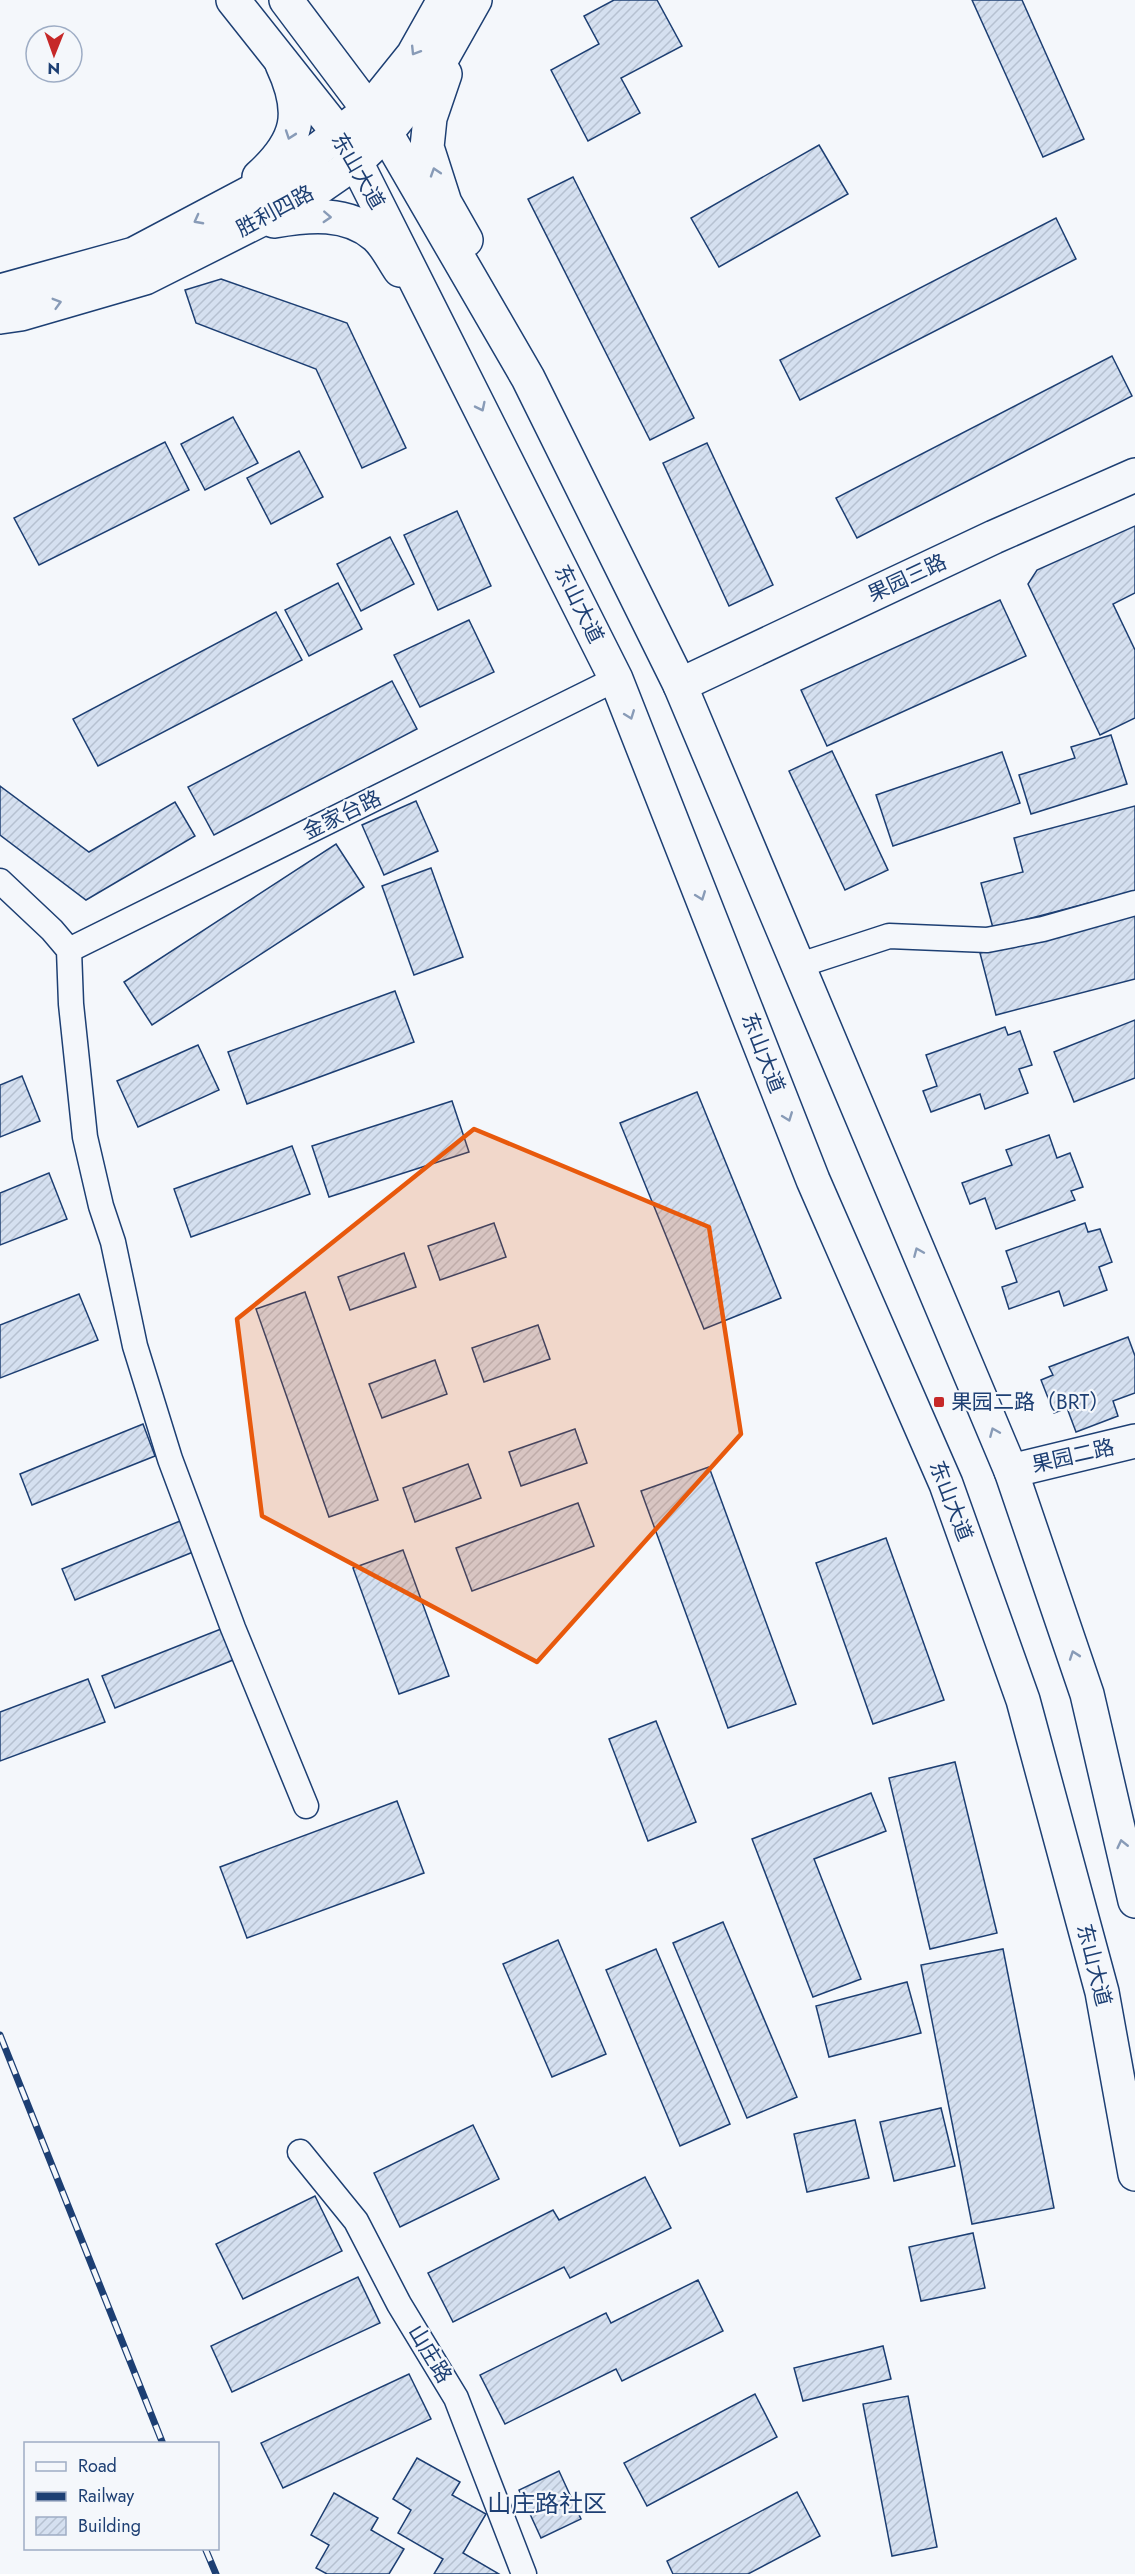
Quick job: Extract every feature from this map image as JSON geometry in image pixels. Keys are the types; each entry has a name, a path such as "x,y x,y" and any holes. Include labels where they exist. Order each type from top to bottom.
{"main road":[{"name":"东山大道","path":"233,0 348,148 462,368 616,679 813,1180 946,1484 1023,1700 1102,1992 1135,2174"},
{"name":"东山大道","path":"286,0 377,122 528,378 681,685 797,966 1011,1471 1087,1694 1135,1901"},
{"name":"胜利四路","path":"377,122 444,0"},
{"path":"476,0 439,89 430,118 428,147 445,203 496,294 528,378"},
{"name":"胜利四路","path":"0,317 21,314 146,278 239,215 287,173 348,148 431,78 476,0"},
{"path":"239,215 279,159 292,136 296,111 292,86 280,60"},
{"path":"239,215 345,218 376,237 408,282 462,368"},
{"name":"胜利四路","path":"0,291 134,254 239,215"},
{"name":"果园三路","path":"681,685 994,537 1135,475"},
{"name":"果园二路","path":"1011,1471 1135,1442"}],"street":[{"name":"金家台路","path":"69,950 616,679"},
{"path":"0,881 52,930 69,950 71,1004 85,1137 101,1206 113,1242 135,1346 170,1459 233,1628 306,1806"},
{"path":"797,966 889,936 987,940 1042,929 1135,903"},
{"name":"山庄路","path":"300,2152 356,2221 399,2304 456,2398 524,2574"}],"highlighted area":[{"path":"474,1129 709,1227 741,1434 537,1662 262,1516 237,1319"}],"building":[{"path":"614,0 657,0 682,46 621,78 640,113 588,141 551,70 599,44 584,16"},
{"path":"972,0 1022,0 1084,139 1043,157"},
{"path":"819,145 848,194 719,267 691,218"},
{"path":"573,177 694,418 650,440 528,199"},
{"path":"1056,218 1076,259 800,400 780,360"},
{"path":"221,279 347,323 406,448 362,468 316,369 196,323 185,290"},
{"path":"1112,356 1132,396 857,538 836,498"},
{"path":"233,417 258,463 205,490 181,444"},
{"path":"165,442 189,490 39,565 14,518"},
{"path":"707,443 773,585 729,606 663,463"},
{"path":"299,451 323,497 271,524 247,478"},
{"path":"457,511 491,586 438,610 404,535"},
{"path":"1135,526 1135,593 1113,604 1135,650 1135,718 1100,735 1028,584 1037,570"},
{"path":"390,537 414,584 361,611 337,564"},
{"path":"338,583 362,629 309,656 285,610"},
{"path":"1000,600 1026,656 827,746 801,690"},
{"path":"276,612 302,660 98,766 73,719"},
{"path":"469,620 494,672 420,707 394,655"},
{"path":"392,681 417,729 214,835 188,787"},
{"path":"1111,735 1127,784 1031,814 1019,775 1075,758 1071,747"},
{"path":"832,751 888,870 845,890 789,771"},
{"path":"1002,752 1020,803 893,846 876,795"},
{"path":"0,786 89,852 175,802 195,836 86,900 0,835"},
{"path":"416,801 438,851 384,875 362,825"},
{"path":"1135,806 1135,891 993,928 981,883 1023,872 1014,838"},
{"path":"336,844 364,887 152,1025 124,982"},
{"path":"431,868 463,957 414,975 382,886"},
{"path":"1135,912 1135,979 996,1015 980,953"},
{"path":"395,991 414,1042 247,1104 228,1052"},
{"path":"1135,1020 1135,1078 1074,1102 1054,1052"},
{"path":"1005,1027 1008,1035 1020,1031 1032,1065 1019,1069 1028,1093 985,1109 980,1094 931,1112 923,1091 937,1086 926,1055"},
{"path":"198,1045 219,1090 138,1127 117,1081"},
{"path":"22,1076 40,1121 0,1137 0,1085"},
{"path":"697,1092 781,1298 704,1329 620,1123"},
{"path":"452,1101 469,1152 329,1197 312,1146"},
{"path":"1049,1135 1057,1158 1070,1153 1083,1187 1071,1191 1075,1200 996,1229 985,1198 970,1204 962,1183 1012,1165 1006,1150"},
{"path":"292,1146 310,1194 191,1237 174,1189"},
{"path":"49,1173 67,1219 0,1245 0,1193"},
{"path":"494,1223 506,1257 440,1280 428,1246"},
{"path":"1085,1223 1088,1232 1100,1229 1112,1262 1099,1267 1107,1290 1064,1306 1059,1291 1009,1309 1002,1287 1017,1282 1006,1251"},
{"path":"404,1253 416,1287 350,1310 338,1277"},
{"path":"305,1292 378,1500 329,1517 256,1309"},
{"path":"79,1294 98,1340 0,1378 0,1325"},
{"path":"538,1325 550,1359 484,1382 472,1348"},
{"path":"1128,1337 1135,1356 1135,1393 1113,1401 1118,1416 1076,1432 1067,1408 1054,1413 1041,1380 1053,1375 1049,1367"},
{"path":"435,1360 447,1394 382,1418 369,1384"},
{"path":"143,1424 155,1456 32,1505 20,1474"},
{"path":"575,1429 587,1463 521,1486 509,1452"},
{"path":"468,1464 481,1498 415,1522 403,1488"},
{"path":"709,1467 796,1704 728,1728 641,1491"},
{"path":"578,1503 594,1546 472,1591 456,1548"},
{"path":"185,1519 198,1550 75,1600 62,1569"},
{"path":"886,1538 944,1700 873,1724 816,1563"},
{"path":"403,1550 449,1676 399,1694 353,1568"},
{"path":"226,1627 238,1658 115,1708 102,1676"},
{"path":"88,1679 105,1722 0,1761 0,1712"},
{"path":"656,1721 696,1822 648,1841 609,1739"},
{"path":"955,1762 997,1933 930,1949 889,1778"},
{"path":"871,1793 886,1831 814,1859 861,1979 813,1997 752,1839"},
{"path":"397,1801 424,1873 247,1938 220,1867"},
{"path":"723,1922 797,2097 747,2118 673,1943"},
{"path":"558,1940 606,2054 552,2077 503,1964"},
{"path":"656,1949 730,2124 680,2146 606,1970"},
{"path":"1003,1949 1054,2208 972,2224 921,1965"},
{"path":"907,1982 921,2033 829,2057 816,2006"},
{"path":"941,2108 955,2166 894,2181 880,2122"},
{"path":"855,2120 869,2178 807,2192 794,2134"},
{"path":"473,2125 499,2179 400,2227 374,2173"},
{"path":"645,2177 671,2228 570,2278 564,2267 453,2322 428,2273 553,2210 559,2220"},
{"path":"315,2196 342,2251 243,2299 216,2244"},
{"path":"973,2233 985,2288 921,2301 909,2247"},
{"path":"358,2277 380,2323 232,2392 211,2346"},
{"path":"698,2280 723,2331 622,2381 616,2369 505,2424 480,2375 606,2313 611,2323"},
{"path":"883,2346 891,2379 803,2401 794,2368"},
{"path":"409,2374 431,2419 283,2488 261,2443"},
{"path":"755,2394 777,2437 647,2506 624,2463"},
{"path":"908,2396 937,2547 892,2556 863,2404"},
{"path":"417,2458 460,2482 452,2495 486,2514 463,2553 499,2574 434,2574 443,2559 398,2533 411,2510 393,2499"},
{"path":"559,2471 581,2519 541,2538 519,2490"},
{"path":"797,2492 820,2536 748,2574 673,2574 667,2561"},
{"path":"334,2493 378,2518 371,2530 404,2549 389,2574 327,2574 316,2568 329,2545 311,2535"}],"railway":[{"path":"0,2035 162,2442"},
{"path":"206,2550 216,2574"}],"place":[{"name":"果园二路（BRT）","path":"939,1402"}],"district":[{"name":"山庄路社区","path":"547,2503"}]}
